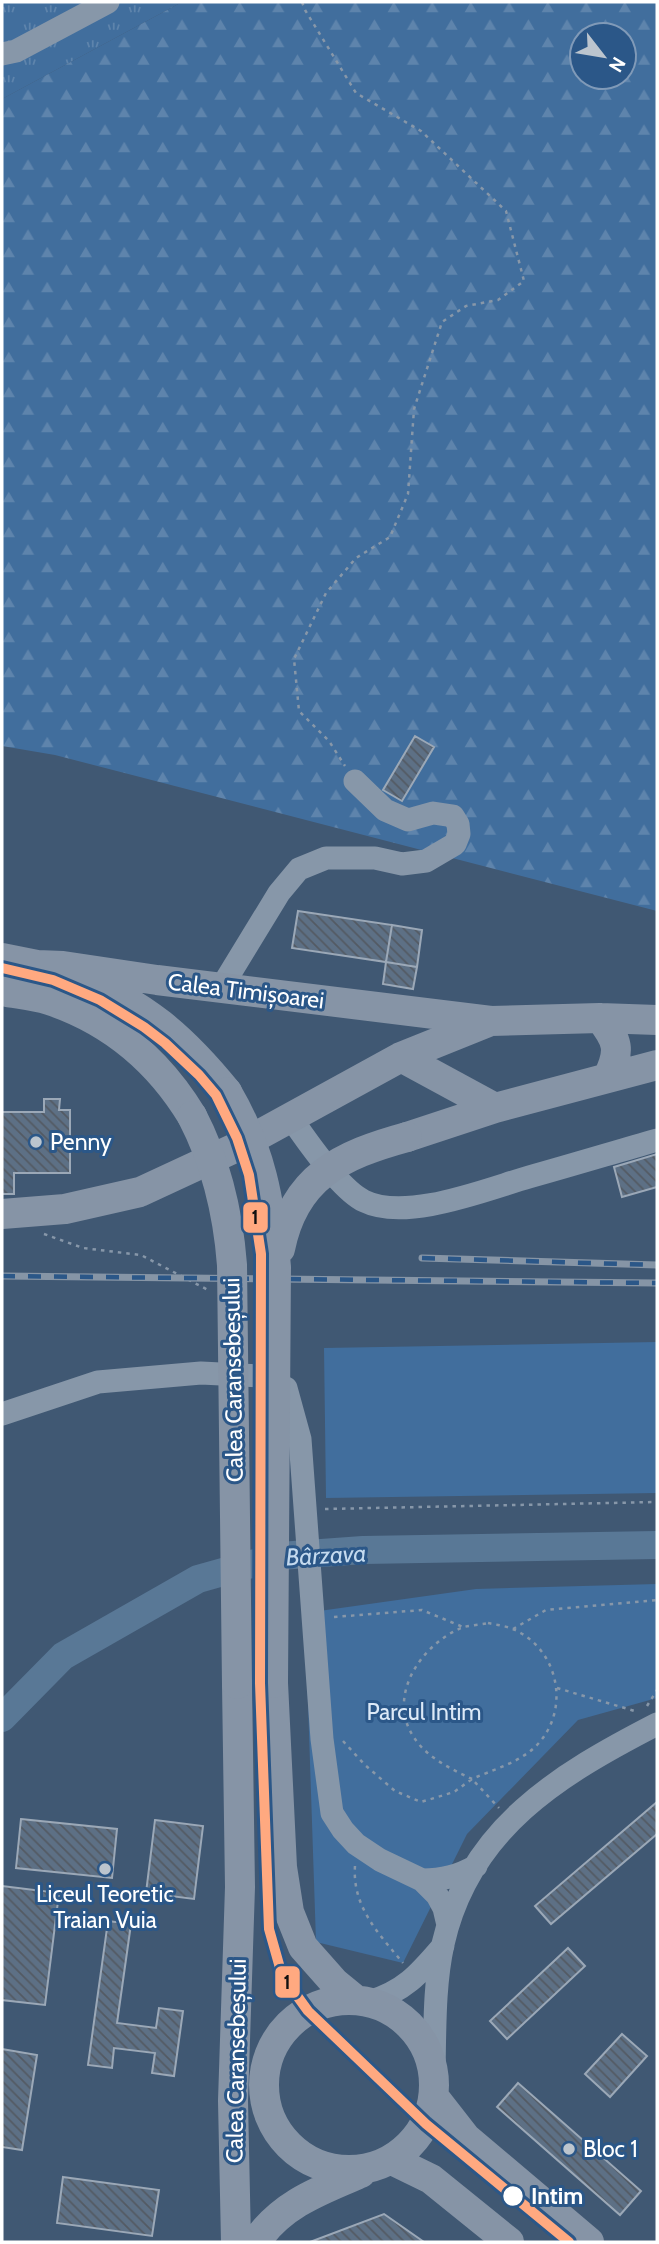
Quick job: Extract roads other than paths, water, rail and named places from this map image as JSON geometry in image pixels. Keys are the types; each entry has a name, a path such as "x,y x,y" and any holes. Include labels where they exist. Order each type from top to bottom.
{"main road":[{"name":"Calea Timișoarei","path":"2,958 37,965 63,965 220,988 491,1021 600,1018 657,1020"},
{"name":"Calea Caransebeșului","path":"37,965 89,982 149,1014 193,1051 227,1092 248,1131 259,1161 271,1216 276,1267 273,1683 282,1867 289,1912 303,1947 334,1982 362,2001"},
{"name":"Calea Caransebeșului","path":"2,991 47,999 82,1012 103,1023 150,1060 174,1087 205,1141 223,1197 229,1226 232,1265 240,1887 233,2101 243,2240"},
{"path":"600,1018 616,1042 617,1053 608,1077"},
{"name":"Calea Timișoarei","path":"2,1214 65,1209 140,1192 237,1147 401,1057 491,1021"},
{"path":"435,1076 437,1043"},
{"path":"401,1057 495,1108"},
{"path":"276,1267 287,1221 294,1205 309,1184 334,1164 355,1153 495,1108 657,1065"},
{"name":"Calea Caransebeșului","path":"240,1887 253,2032 265,2077 243,2240"},
{"path":"509,2242 431,2179 381,2164 346,2171 321,2166 299,2154 281,2137 269,2115 265,2077 274,2044 297,2018 323,2004 339,2000 362,2001 392,2011 411,2026 426,2047 434,2084 466,2138 589,2242"},
{"path":"233,2101 265,2077"},
{"path":"243,2240 267,2226 291,2206 381,2164 418,2136 426,2124 434,2084"}],"street":[{"path":"2,54 16,51 108,2"},
{"path":"220,988 279,893 299,869 326,858 375,858 402,864 426,862 455,844 459,834 458,824 453,816 433,813 408,820 385,810 355,781"},
{"path":"291,1118 348,1189 360,1200 387,1207 446,1202 657,1140"},
{"path":"2,1414 98,1382 201,1373 261,1376 286,1388 300,1439 322,1739 332,1813 356,1844 380,1860 422,1880 437,1895 444,1908 445,1935 416,1978 389,1996 362,2001"},
{"path":"434,2084 436,1991 445,1935 459,1896 491,1841 509,1820 563,1777 657,1724"},
{"path":"422,1880 444,1880 459,1876 476,1866"}],"waterway":[{"name":"Bârzava","path":"2,1718 63,1656 198,1579 280,1556 363,1550 657,1545"}],"railway":[{"path":"422,1258 657,1265"},
{"path":"2,1276 657,1283"}],"tram line":[{"name":"1","path":"2,968 53,980 100,1000 165,1043 216,1095 237,1138 249,1175 261,1254 260,1683 269,1929 282,1975 308,2011 426,2124 569,2242"}],"place":[{"name":"Penny","path":"36,1142"},
{"name":"Liceul Teoretic Traian Vuia","path":"105,1869"},
{"name":"Bloc 1","path":"569,2149"},
{"name":"Intim","path":"513,2196"}],"park label":[{"name":"Parcul Intim","path":"424,1712"}]}
